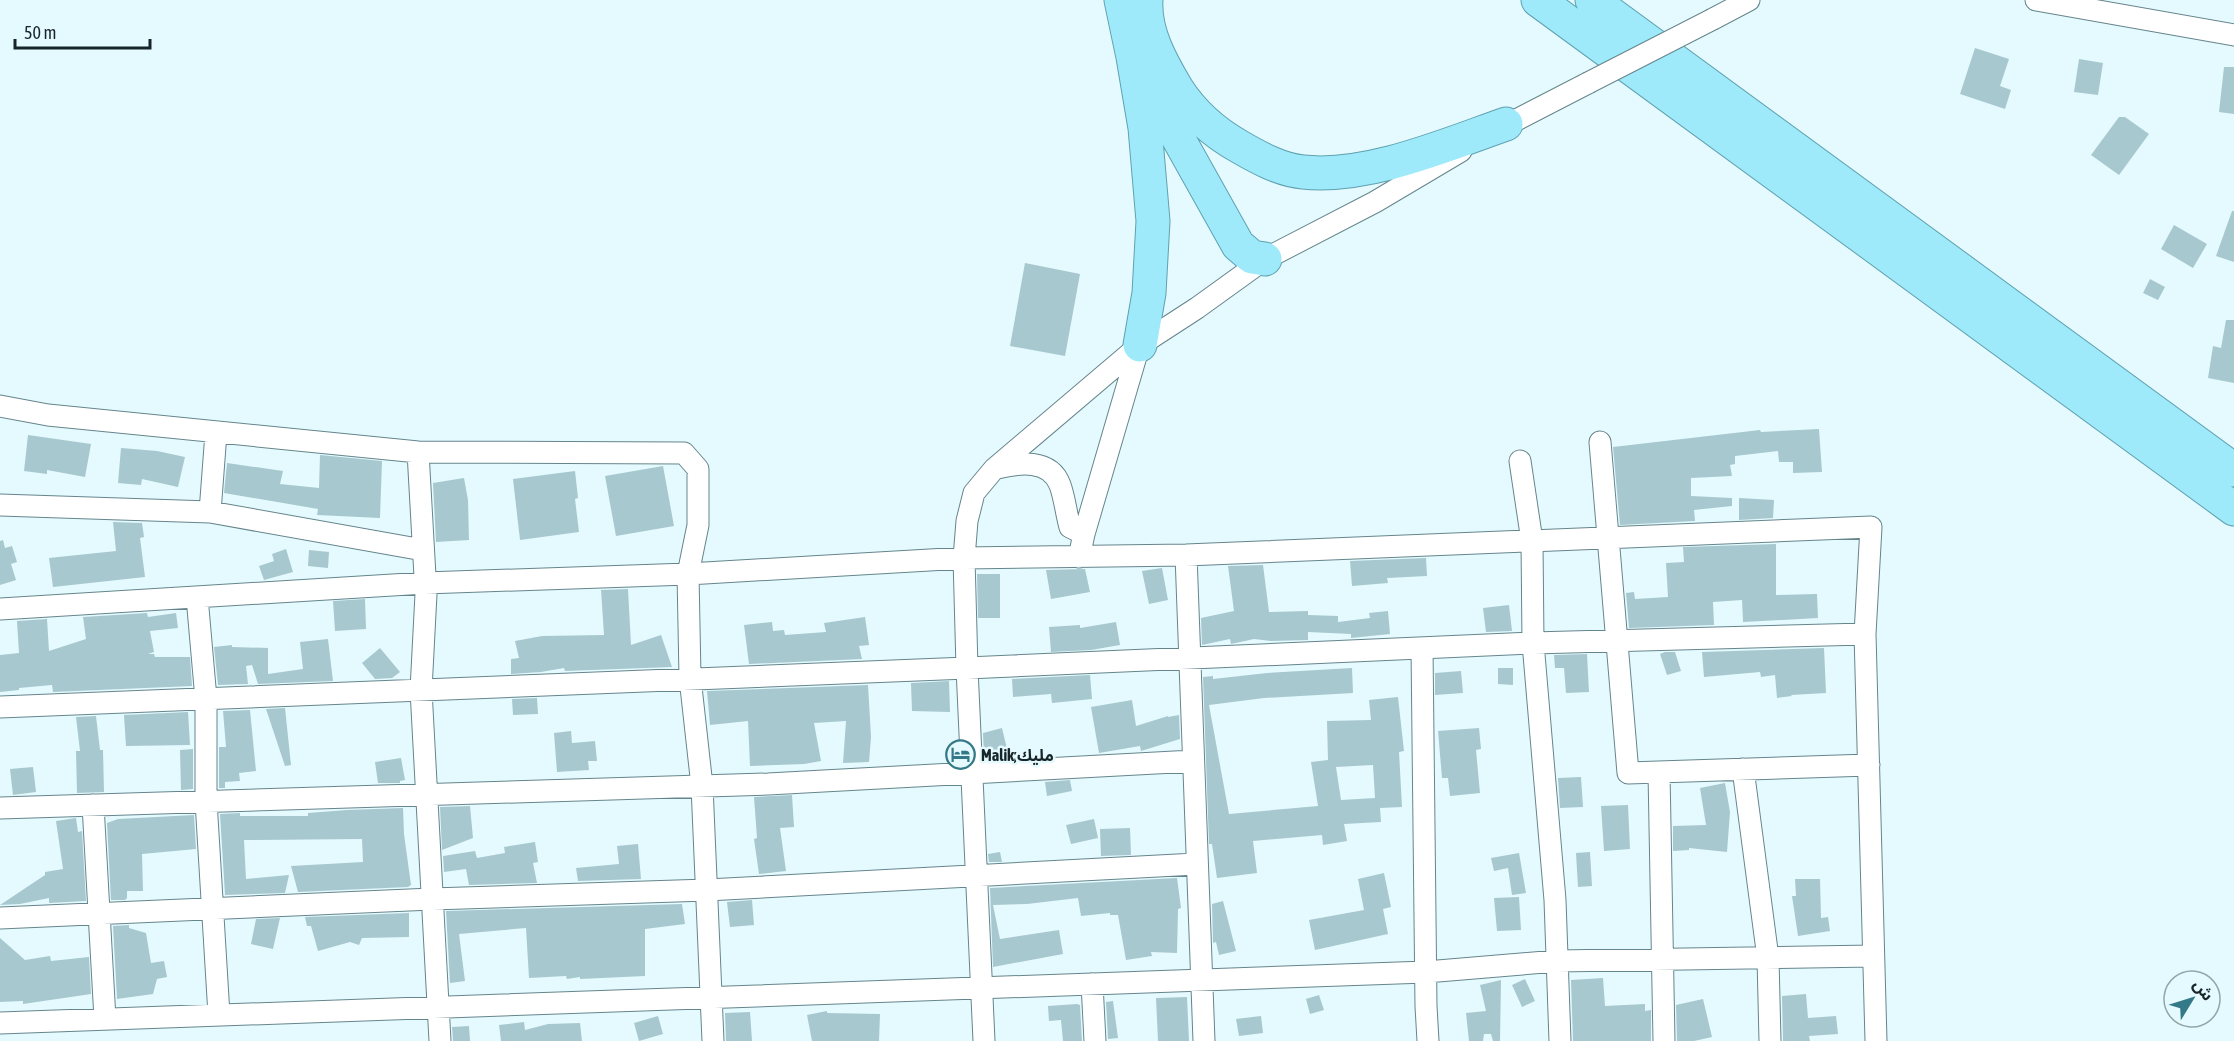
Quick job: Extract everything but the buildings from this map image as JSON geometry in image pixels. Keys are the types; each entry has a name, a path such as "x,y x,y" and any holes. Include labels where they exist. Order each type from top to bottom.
{"highway":[{"path":"1121,0 1145,128 1153,221 1149,292 1140,345"},
{"path":"1146,0 1145,9 1157,55 1186,104 1220,135 1262,159 1302,172 1343,173 1409,157 1506,124"},
{"path":"1523,0 1712,128"},
{"path":"1538,0 2234,509"},
{"path":"1592,0 2234,470"},
{"path":"1627,0 1952,264"},
{"path":"1133,57 1238,245 1252,257 1265,259"}],"street":[{"path":"984,1041 964,558 967,521 974,493 994,469 1140,345 1197,308 1265,259 1375,202 1506,124 1749,0"},
{"path":"2036,0 2234,35"},
{"path":"1079,557 1140,345"},
{"path":"0,406 48,415 418,452 684,453 698,469 698,525 688,574 690,678 702,786 713,1041"},
{"path":"210,512 216,433"},
{"path":"1600,442 1628,773 1869,765"},
{"path":"418,452 425,583 421,690 440,1041"},
{"path":"1520,461 1532,541 1533,643 1555,900 1560,1041"},
{"path":"994,469 1019,463 1034,464 1050,472 1059,482 1070,527 1084,534"},
{"path":"0,505 210,512 423,550"},
{"path":"0,609 425,583 688,574 964,558 1186,555 1871,527 1865,634 1876,1041"},
{"path":"1186,555 1204,1041"},
{"path":"197,597 206,699 206,801 219,1015"},
{"path":"0,707 1533,643 1865,634"},
{"path":"1422,648 1428,1041"},
{"path":"0,808 702,786 1193,761"},
{"path":"1743,769 1768,958 1770,1041"},
{"path":"1659,772 1664,1041"},
{"path":"93,805 105,1019"},
{"path":"0,918 432,899 707,890 1196,864"},
{"path":"0,1023 1426,972 1557,961 1873,956"},
{"path":"1092,984 1095,1041"}],"place":[{"name":"Malik;مليك","path":"960,755"}]}
